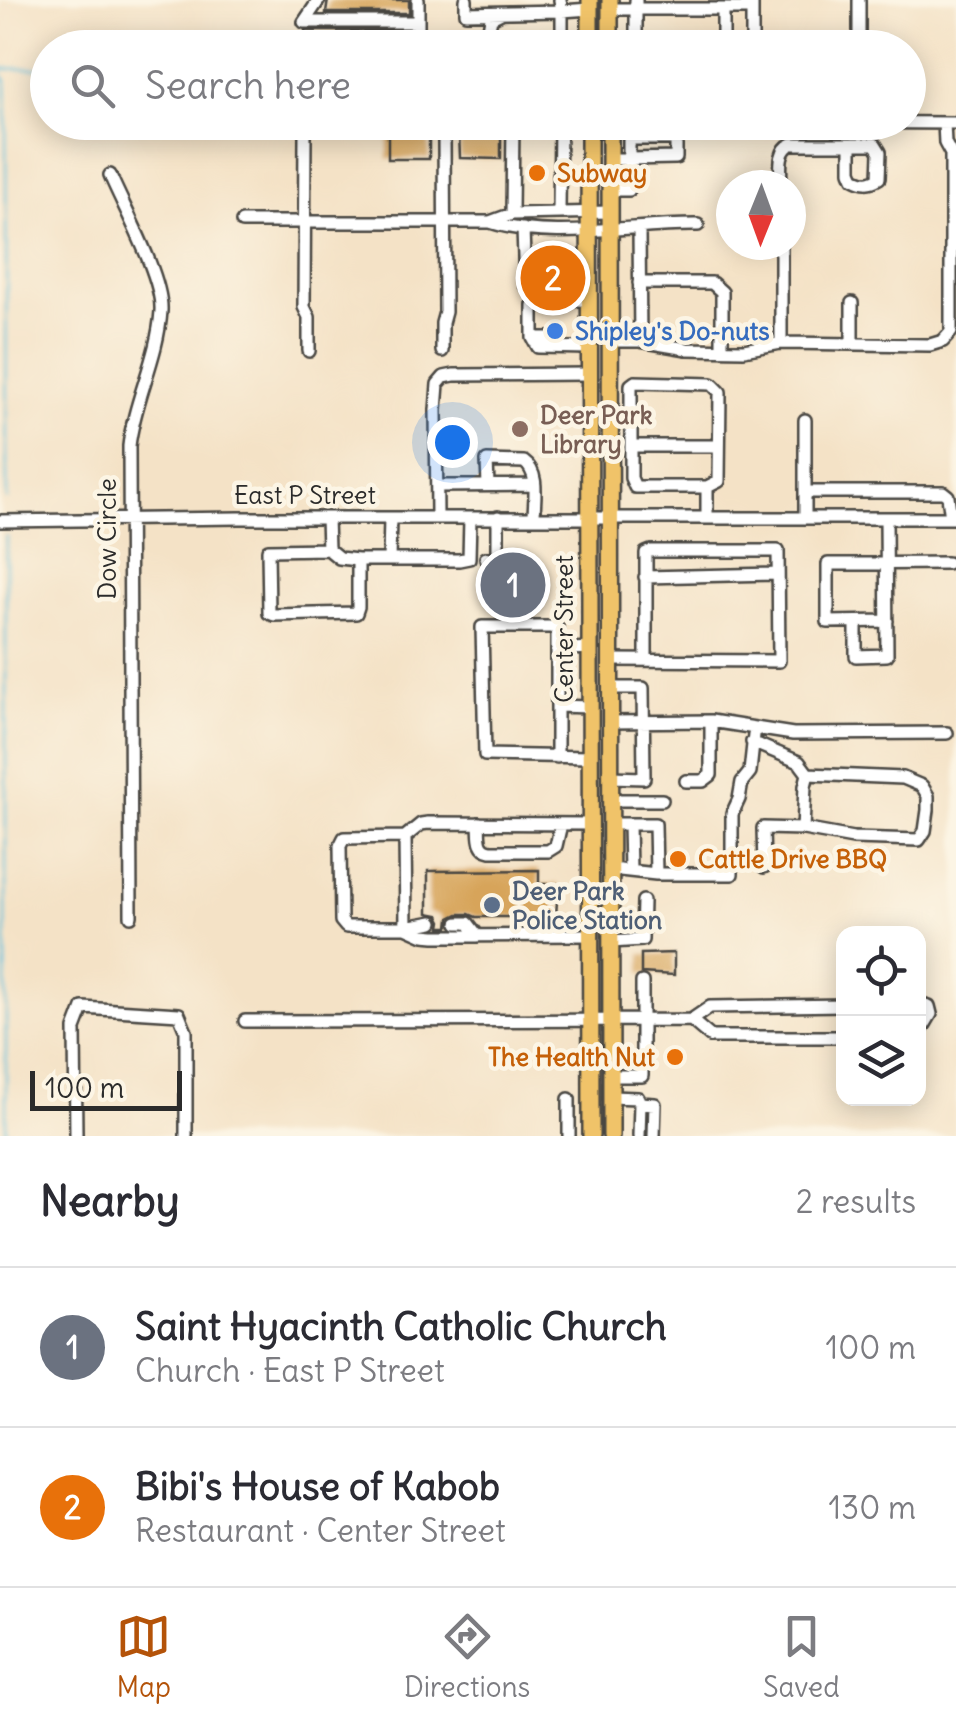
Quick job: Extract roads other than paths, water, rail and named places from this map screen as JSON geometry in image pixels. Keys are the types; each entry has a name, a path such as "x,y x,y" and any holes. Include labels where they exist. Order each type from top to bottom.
{"main road":[{"path":"610,4 610,30"},
{"name":"Center Street","path":"590,140 591,1136"},
{"name":"Center Street","path":"610,140 611,1136"},
{"path":"589,649 610,655"},
{"path":"589,714 610,722"},
{"path":"590,824 610,824"},
{"path":"590,865 611,867"},
{"path":"591,935 611,938"}],"street":[{"path":"319,0 304,22 418,22"},
{"path":"418,0 418,30"},
{"path":"466,0 466,13 590,5"},
{"path":"859,30 860,0"},
{"path":"610,4 723,9 752,4 752,30"},
{"path":"636,4 636,30"},
{"path":"723,9 723,30"},
{"path":"488,30 491,18 501,13"},
{"path":"610,340 722,350 781,343 930,345 944,341 951,332 951,167 945,143 950,123"},
{"path":"304,140 304,307 309,317 309,351"},
{"path":"442,351 444,140"},
{"path":"512,140 512,214"},
{"path":"558,212 560,140"},
{"path":"610,190 628,190 629,140"},
{"path":"610,159 676,158 675,140"},
{"path":"782,170 786,146 850,144"},
{"path":"559,175 590,176"},
{"name":"Dow Circle","path":"110,176 157,282 161,307 129,446 131,916"},
{"path":"544,212 545,230"},
{"path":"490,222 512,214 558,212 610,230 660,224 698,225"},
{"path":"242,222 490,222 509,228 545,230 589,221 610,212"},
{"path":"639,229 640,341"},
{"path":"524,230 525,285"},
{"path":"524,258 589,258"},
{"path":"781,260 781,343"},
{"path":"640,283 712,283 722,292 722,350"},
{"path":"589,300 534,302 533,338 538,347 563,341 589,348"},
{"path":"852,303 852,344"},
{"path":"437,518 437,397 438,384 444,377 589,374"},
{"path":"636,382 712,384 720,392 719,481 708,487 635,487 632,446 632,385 636,382"},
{"path":"805,420 806,518"},
{"path":"610,422 632,422"},
{"path":"632,446 719,446"},
{"path":"488,485 488,461 529,464 534,472 534,518"},
{"path":"437,486 534,485"},
{"path":"707,518 708,487"},
{"path":"805,492 943,492 948,496 953,518"},
{"path":"853,492 853,518"},
{"path":"904,492 904,518"},
{"path":"328,518 328,550"},
{"path":"389,560 390,518"},
{"path":"470,518 476,558"},
{"path":"358,560 356,614 269,613 268,550 328,550 340,558 358,560 494,558 498,553 498,518"},
{"path":"856,622 856,656 888,655 886,518"},
{"name":"East P Street","path":"0,521 953,518"},
{"path":"610,655 646,660 779,661 778,551 650,551 644,556 646,660"},
{"path":"887,621 828,622 828,564 947,563"},
{"path":"646,577 778,574"},
{"path":"557,757 558,627 482,627 484,755 557,757 590,757"},
{"path":"557,650 589,649"},
{"path":"610,688 643,688 644,778 610,777"},
{"path":"557,706 589,714"},
{"path":"610,722 712,722 793,734 947,733"},
{"path":"686,781 704,781 711,775 712,722"},
{"path":"611,867 656,874 732,874 732,814 740,799 742,782 750,772 755,728"},
{"path":"752,742 799,762 808,774"},
{"path":"764,867 763,828 804,829 853,838 919,840 925,831 928,796 922,786 903,778 808,774"},
{"path":"804,829 808,774"},
{"path":"610,800 662,800"},
{"path":"479,823 481,846 491,851 548,851 556,846 561,824"},
{"path":"433,922 406,927 346,927 341,923 342,840 405,836 421,824 590,824"},
{"path":"610,824 655,824 656,874"},
{"path":"629,824 630,870"},
{"path":"405,836 406,927"},
{"path":"611,938 642,940 643,902"},
{"path":"458,922 468,923 478,936"},
{"path":"406,927 435,936 591,935"},
{"path":"611,1076 642,1076 642,982"},
{"path":"245,1021 691,1020 710,1007 836,1004"},
{"path":"76,1136 75,1030 84,1008 179,1014 186,1031 186,1136"},
{"path":"691,1020 711,1036 836,1037"},
{"path":"611,1097 638,1098 639,1136"},
{"path":"569,1136 570,1098"},
{"path":"640,1104 655,1104 654,1136"},
{"path":"570,1117 591,1118"}],"waterway":[{"path":"0,69 30,68"},
{"path":"0,72 6,81 7,499"},
{"path":"6,536 6,1136"}],"place":[{"name":"Subway","path":"537,173"},
{"name":"Bibi's House of Kabob","path":"553,278"},
{"name":"Shipley's Do-nuts","path":"555,331"},
{"name":"Deer Park Library","path":"520,429"},
{"name":"Saint Hyacinth Catholic Church","path":"513,585"},
{"name":"Cattle Drive BBQ","path":"678,859"},
{"name":"Deer Park Police Station","path":"492,905"},
{"name":"The Health Nut","path":"675,1057"}]}
